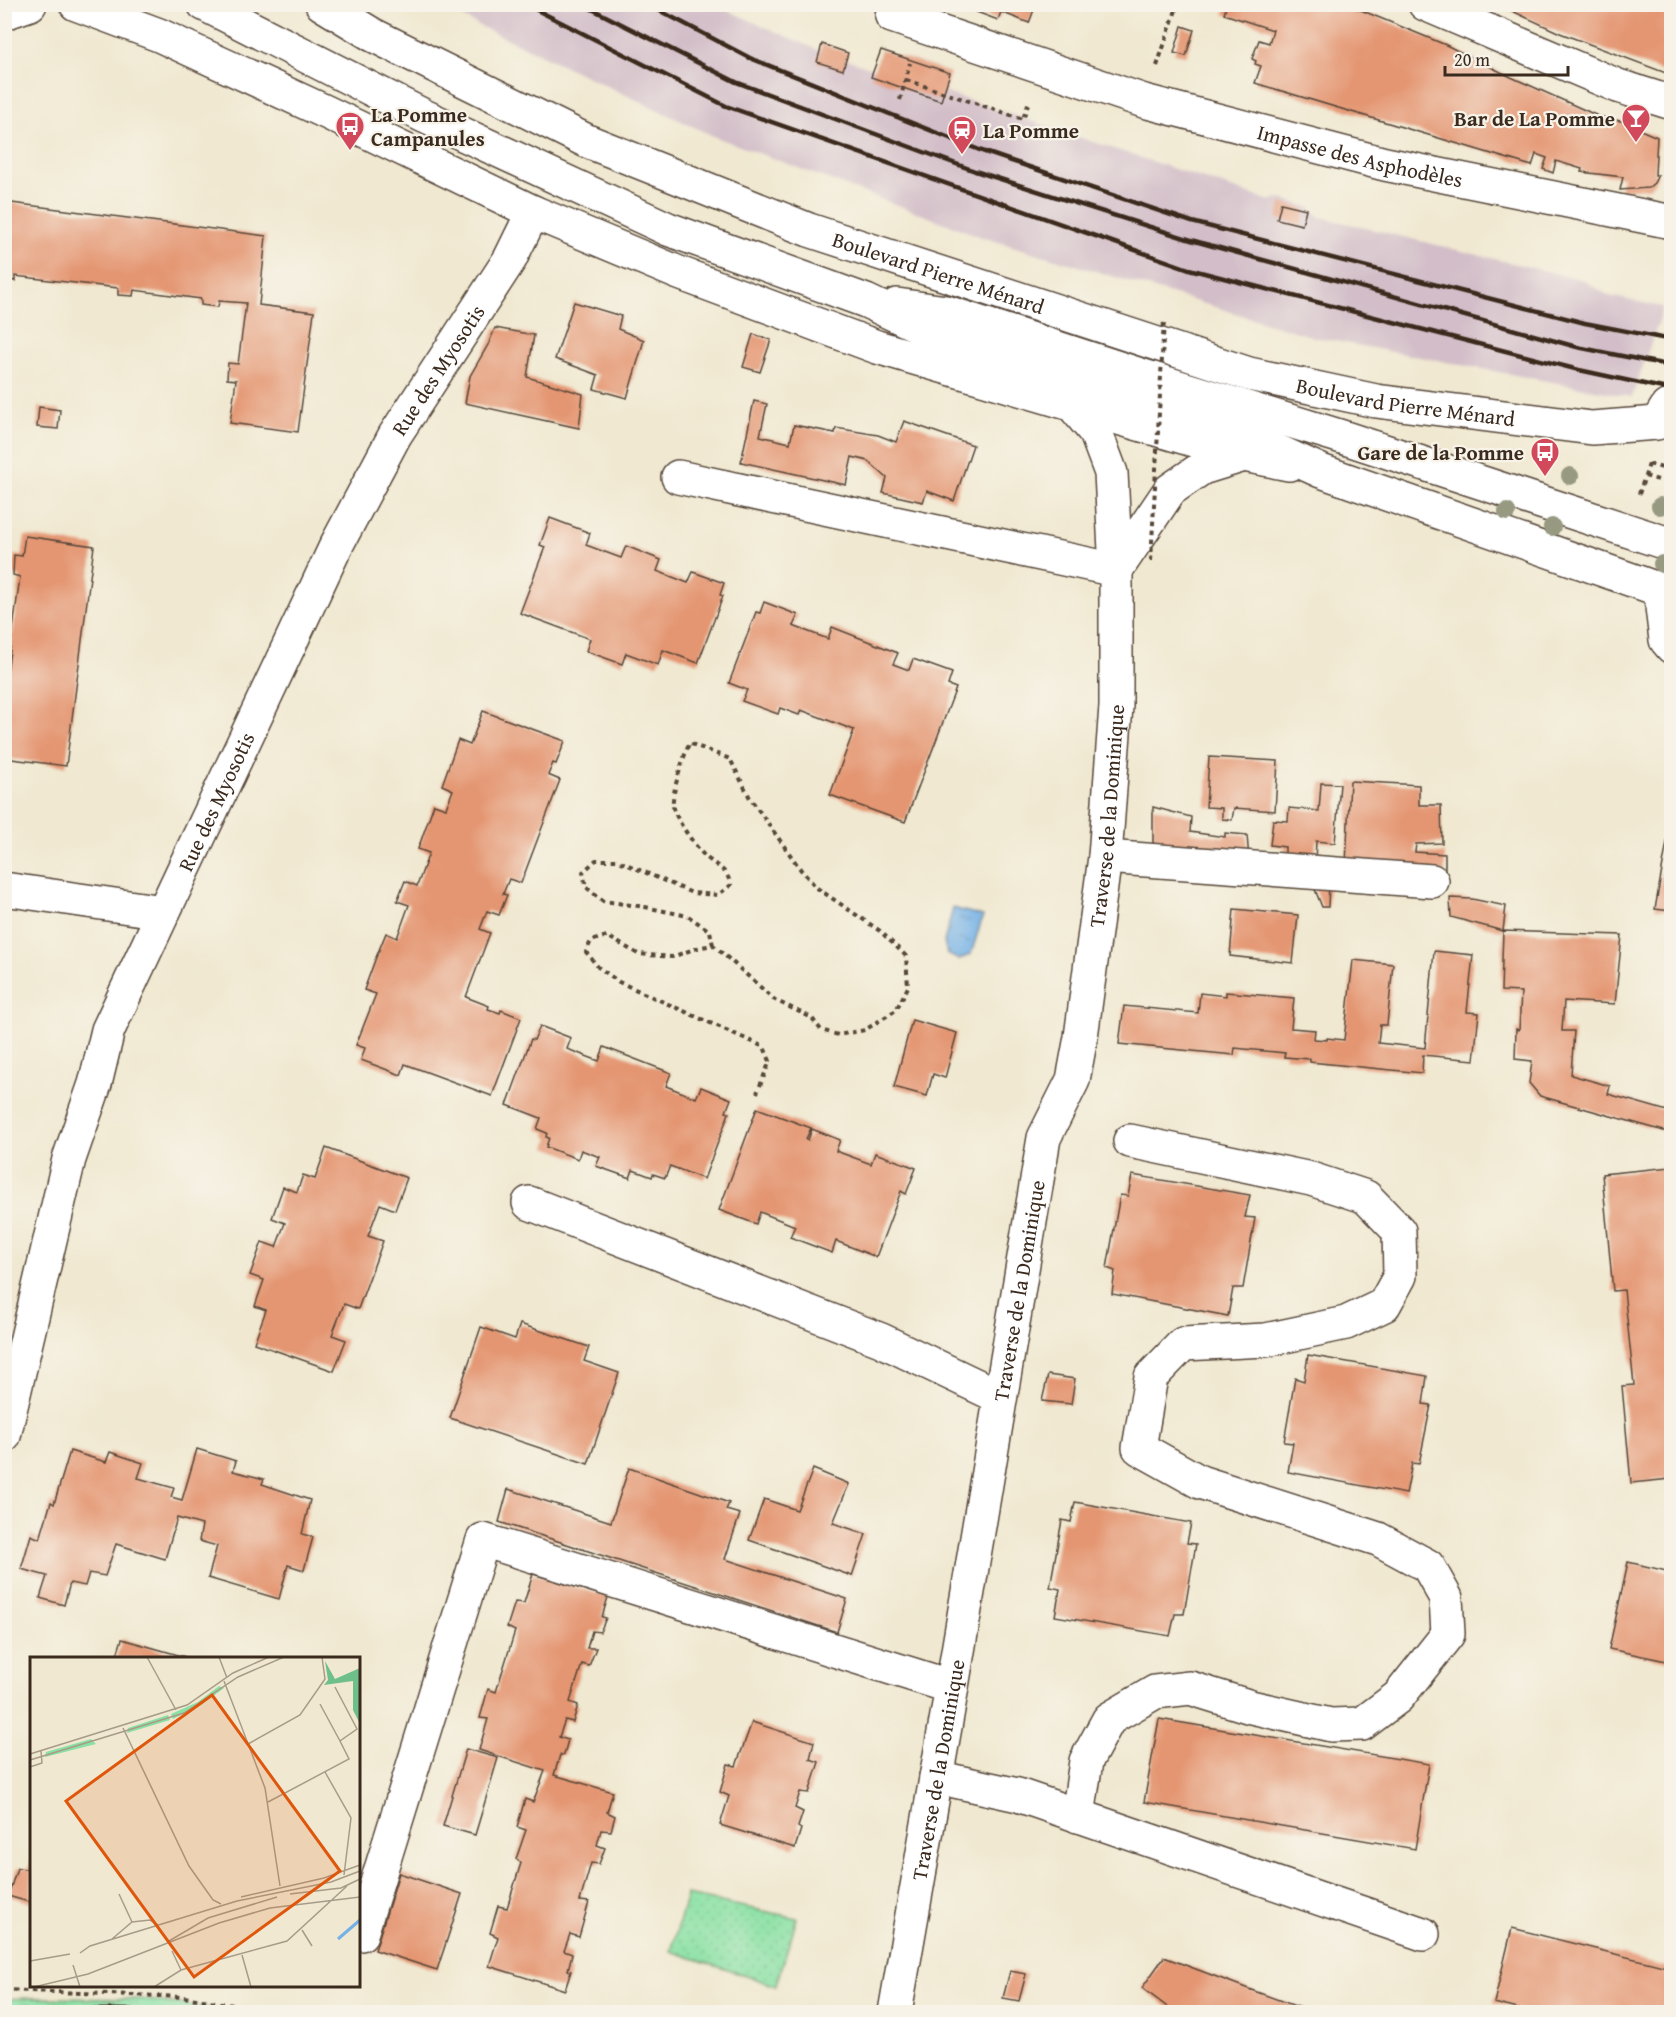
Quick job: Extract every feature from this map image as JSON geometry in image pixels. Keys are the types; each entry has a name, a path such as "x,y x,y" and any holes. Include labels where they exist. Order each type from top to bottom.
{"street":[{"path":"4,13 30,4"},
{"name":"Boulevard Pierre Ménard","path":"76,4 159,35 326,112 533,212 679,273 877,347 1244,455 1321,471"},
{"name":"Boulevard Pierre Ménard","path":"204,4 424,116 668,229 866,301 940,336 1245,437 1321,471 1666,592"},
{"name":"Boulevard Pierre Ménard","path":"322,4 373,35 587,141 809,230 1249,374 1376,401 1592,428 1657,423 1667,407"},
{"path":"1425,4 1618,86 1671,103"},
{"name":"Impasse des Asphodèles","path":"892,16 1144,101 1385,164 1671,222"},
{"name":"Rue des Myosotis","path":"4,1436 69,1159 95,1084 108,1030 341,536 395,435 510,259 533,212"},
{"name":"Boulevard Pierre Ménard","path":"866,301 946,312 1339,436 1671,545"},
{"name":"Traverse de la Dominique","path":"895,2013 1044,1138 1073,1080 1105,857 1116,706 1116,570 1111,473 1096,433 1072,404"},
{"path":"678,477 1116,570 1170,490 1202,468 1244,455"},
{"path":"1666,592 1666,640 1671,647"},
{"path":"1105,857 1432,881"},
{"path":"4,889 163,912"},
{"path":"1078,1816 1086,1761 1109,1719 1155,1692 1190,1688 1251,1707 1331,1725 1362,1724 1398,1697 1448,1634 1446,1598 1428,1566 1378,1539 1200,1482 1139,1448 1150,1377 1183,1344 1266,1340 1346,1323 1384,1305 1400,1276 1399,1231 1366,1197 1311,1179 1130,1141"},
{"path":"529,1203 881,1340 1000,1397"},
{"path":"361,1934 483,1540 952,1687"},
{"path":"936,1777 1018,1795 1423,1934"}],"path":[{"path":"1164,49 1178,4"},
{"path":"900,100 911,60"},
{"path":"906,80 1023,119 1031,95"},
{"path":"1151,561 1164,320"},
{"path":"1640,492 1649,464 1671,471"},
{"path":"1645,476 1671,484"},
{"path":"689,743 730,759 750,798 801,870 817,888 880,931 906,956 908,987 896,1010 866,1030 838,1035 821,1030 812,1018 775,1000 713,945 711,931 688,916 603,901 586,887 583,872 596,860 616,860 692,893 718,895 731,885 727,873 705,856 687,832 673,807 678,775 689,743"},
{"path":"713,945 672,957 638,954 607,936 591,941 586,952 598,967 619,982 764,1047 770,1061 757,1094"},
{"path":"4,1989 184,1997 276,2013"}],"shaded area":[{"path":"439,5 715,5 820,51 822,44 848,53 846,59 874,69 881,50 950,73 944,92 1270,201 1277,198 1309,207 1320,217 1583,280 1609,296 1662,307 1659,321 1632,397 1314,337 982,237 713,136"}],"green space":[{"path":"687,1895 797,1918 776,1986 671,1951"},
{"path":"5,1999 140,1999 242,2012 5,2012"}],"water":[{"path":"953,908 983,916 971,954 959,960 947,954 944,942"}],"building":[{"path":"955,4 1028,4 1035,7 1029,23 1001,12 998,20"},
{"path":"1227,4 1346,4 1446,45 1598,116 1637,123 1636,128 1657,137 1655,175 1658,175 1648,188 1620,190 1623,177 1581,172 1582,169 1556,161 1553,173 1543,169 1547,158 1536,154 1532,166 1255,83 1261,66 1255,64 1256,61 1252,59 1259,40 1269,43 1273,30 1224,14"},
{"path":"1497,4 1671,4 1671,75 1560,33"},
{"path":"1182,26 1194,30 1186,56 1174,53"},
{"path":"822,44 848,53 843,70 817,62"},
{"path":"881,50 950,73 941,101 871,77"},
{"path":"4,202 266,236 259,305 314,312 298,432 230,423 236,380 227,379 228,363 238,364 246,303 219,301 218,307 201,305 201,299 134,290 133,296 118,295 118,288 15,276 15,281 4,279"},
{"path":"1281,203 1306,209 1302,225 1277,219"},
{"path":"574,302 621,316 618,329 644,340 627,398 594,389 598,375 555,359"},
{"path":"495,328 534,335 527,377 583,394 579,428 465,403 470,376"},
{"path":"753,334 771,340 760,372 743,367"},
{"path":"754,401 767,404 760,436 790,443 794,425 835,433 836,428 878,435 896,442 904,421 973,445 954,501 927,491 923,502 883,493 887,478 868,461 852,457 846,485 741,462"},
{"path":"39,407 60,410 58,429 37,427"},
{"path":"550,518 590,533 586,545 621,558 626,546 661,560 657,571 688,583 693,572 724,583 720,595 723,596 698,663 663,650 658,665 626,653 622,664 586,651 590,639 520,613 545,547 540,545"},
{"path":"25,536 94,546 66,766 4,758 4,695 20,577 13,575 14,555 22,556"},
{"path":"764,602 798,615 793,626 828,639 832,627 898,653 893,664 909,670 913,659 952,673 948,685 956,688 905,822 830,795 854,730 801,710 799,715 780,708 778,714 742,701 747,690 729,683 756,612 760,613"},
{"path":"483,711 565,741 556,764 553,763 548,775 560,780 521,883 509,879 503,894 507,895 499,915 487,911 480,929 490,933 466,997 489,1006 488,1009 500,1013 501,1010 521,1018 492,1096 405,1064 401,1075 361,1060 365,1048 356,1045 376,994 364,990 375,960 386,933 397,938 409,905 397,901 405,881 417,886 429,853 418,849 434,804 446,808 453,790 442,785 458,740 470,745"},
{"path":"1209,757 1278,761 1275,811 1234,808 1232,820 1222,819 1222,808 1206,807"},
{"path":"1350,781 1419,785 1419,805 1441,805 1442,843 1416,844 1415,852 1445,854 1445,872 1346,864"},
{"path":"1321,783 1340,784 1335,843 1316,841 1315,862 1285,862 1285,847 1270,845 1273,820 1288,821 1289,808 1319,811"},
{"path":"1153,807 1191,817 1190,832 1225,837 1225,833 1247,835 1249,859 1153,845"},
{"path":"1671,825 1671,911 1655,909"},
{"path":"1312,882 1329,883 1328,907 1322,907"},
{"path":"1450,898 1472,899 1506,906 1503,931 1451,917"},
{"path":"1234,909 1298,915 1293,963 1230,956"},
{"path":"1503,931 1622,935 1615,1004 1564,1001 1562,1031 1574,1031 1571,1075 1610,1086 1608,1094 1671,1112 1671,1133 1540,1096 1529,1083 1532,1061 1515,1059 1521,992 1501,991"},
{"path":"1434,951 1473,955 1467,1012 1479,1013 1474,1060 1423,1055 1422,1073 1310,1062 1310,1059 1284,1057 1285,1053 1235,1048 1234,1055 1119,1044 1124,1006 1198,1013 1200,993 1226,996 1226,992 1294,998 1291,1028 1315,1030 1314,1039 1344,1040 1353,960 1393,964 1387,1025 1380,1025 1378,1043 1425,1048"},
{"path":"912,1020 957,1033 945,1078 933,1074 927,1096 894,1087"},
{"path":"540,1026 571,1038 567,1049 599,1061 604,1047 671,1073 666,1086 696,1098 701,1087 731,1099 726,1112 729,1113 704,1179 670,1166 665,1178 653,1174 652,1177 633,1170 630,1178 596,1166 600,1157 581,1150 578,1159 546,1147 549,1138 546,1137 547,1133 537,1129 541,1118 507,1105 531,1039 534,1040"},
{"path":"757,1108 811,1128 806,1139 808,1140 812,1129 840,1140 836,1151 871,1164 875,1153 916,1168 906,1194 901,1191 876,1257 836,1241 832,1253 790,1237 795,1226 760,1212 756,1224 719,1210"},
{"path":"326,1148 407,1178 395,1210 380,1204 368,1236 383,1241 358,1309 344,1304 332,1335 346,1340 334,1371 254,1343 266,1310 255,1306 264,1280 250,1275 262,1242 276,1247 285,1223 272,1218 283,1187 297,1192 303,1175 315,1179"},
{"path":"1671,1167 1671,1479 1631,1483 1622,1386 1634,1385 1624,1290 1613,1291 1602,1174"},
{"path":"1132,1175 1250,1195 1245,1217 1255,1218 1243,1288 1233,1288 1228,1316 1112,1294 1115,1271 1107,1268 1120,1195 1128,1196"},
{"path":"520,1324 589,1347 584,1361 619,1373 588,1464 450,1418 481,1327 515,1339"},
{"path":"1308,1355 1427,1376 1423,1404 1431,1405 1419,1464 1412,1463 1406,1494 1288,1472 1293,1443 1284,1442 1295,1378 1304,1381"},
{"path":"1048,1375 1075,1379 1071,1404 1042,1401"},
{"path":"197,1449 236,1461 233,1471 264,1479 262,1484 310,1500 302,1534 313,1537 304,1570 288,1565 279,1599 208,1578 217,1546 199,1541 202,1525 177,1518 165,1559 116,1544 105,1576 89,1573 85,1586 70,1583 64,1605 40,1598 47,1576 21,1569 31,1535 40,1539 51,1502 54,1504 70,1451 106,1462 110,1452 143,1463 138,1478 174,1488 171,1497 182,1500"},
{"path":"629,1468 729,1503 726,1510 740,1514 725,1559 847,1599 837,1632 499,1522 508,1489 611,1522"},
{"path":"813,1469 849,1484 833,1523 866,1534 852,1576 749,1540 764,1499 797,1510"},
{"path":"1075,1502 1191,1523 1187,1543 1196,1544 1184,1614 1175,1614 1170,1636 1055,1616 1060,1589 1050,1587 1062,1520 1071,1522"},
{"path":"1628,1562 1671,1572 1671,1662 1609,1649"},
{"path":"533,1574 608,1597 602,1617 606,1618 600,1632 592,1631 587,1648 596,1648 589,1666 582,1664 570,1702 578,1705 573,1722 565,1720 559,1737 568,1740 564,1755 560,1755 554,1775 613,1792 607,1812 615,1816 611,1831 601,1830 597,1845 605,1848 599,1864 591,1863 580,1901 589,1902 579,1937 570,1934 564,1951 572,1954 568,1970 571,1971 565,1990 489,1966 498,1937 490,1933 498,1906 507,1908 521,1863 516,1859 526,1830 517,1827 525,1799 533,1802 545,1771 479,1750 488,1719 480,1718 488,1689 496,1692 515,1631 507,1627 515,1602 524,1603"},
{"path":"122,1639 185,1657 116,1657"},
{"path":"1159,1719 1429,1764 1415,1849 1144,1802"},
{"path":"752,1722 814,1742 810,1759 819,1762 809,1793 800,1792 795,1808 803,1812 795,1848 720,1825 729,1796 720,1792 728,1764 736,1766"},
{"path":"466,1749 498,1758 475,1835 443,1826"},
{"path":"30,1864 30,1902 8,1896 17,1868 28,1869"},
{"path":"399,1873 462,1894 437,1970 375,1950"},
{"path":"1512,1928 1671,1968 1671,2012 1530,2012 1494,2003"},
{"path":"1164,1957 1312,2012 1174,2012 1142,1988"},
{"path":"1010,1971 1026,1974 1019,2001 1003,1998"}],"tram line":[{"path":"4,2011 112,2008 176,2012"}],"railway":[{"path":"525,4 726,106 1189,269 1579,370 1672,390"},
{"path":"582,4 736,82 975,171 1191,240 1577,347 1672,366"},
{"path":"647,4 750,58 982,151 1192,222 1585,323 1672,340"}],"place":[{"name":"Bar de La Pomme","path":"1636,144"},
{"name":"La Pomme Campanules","path":"350,152"},
{"name":"La Pomme","path":"962,156"},
{"name":"Gare de la Pomme","path":"1545,478"}]}
